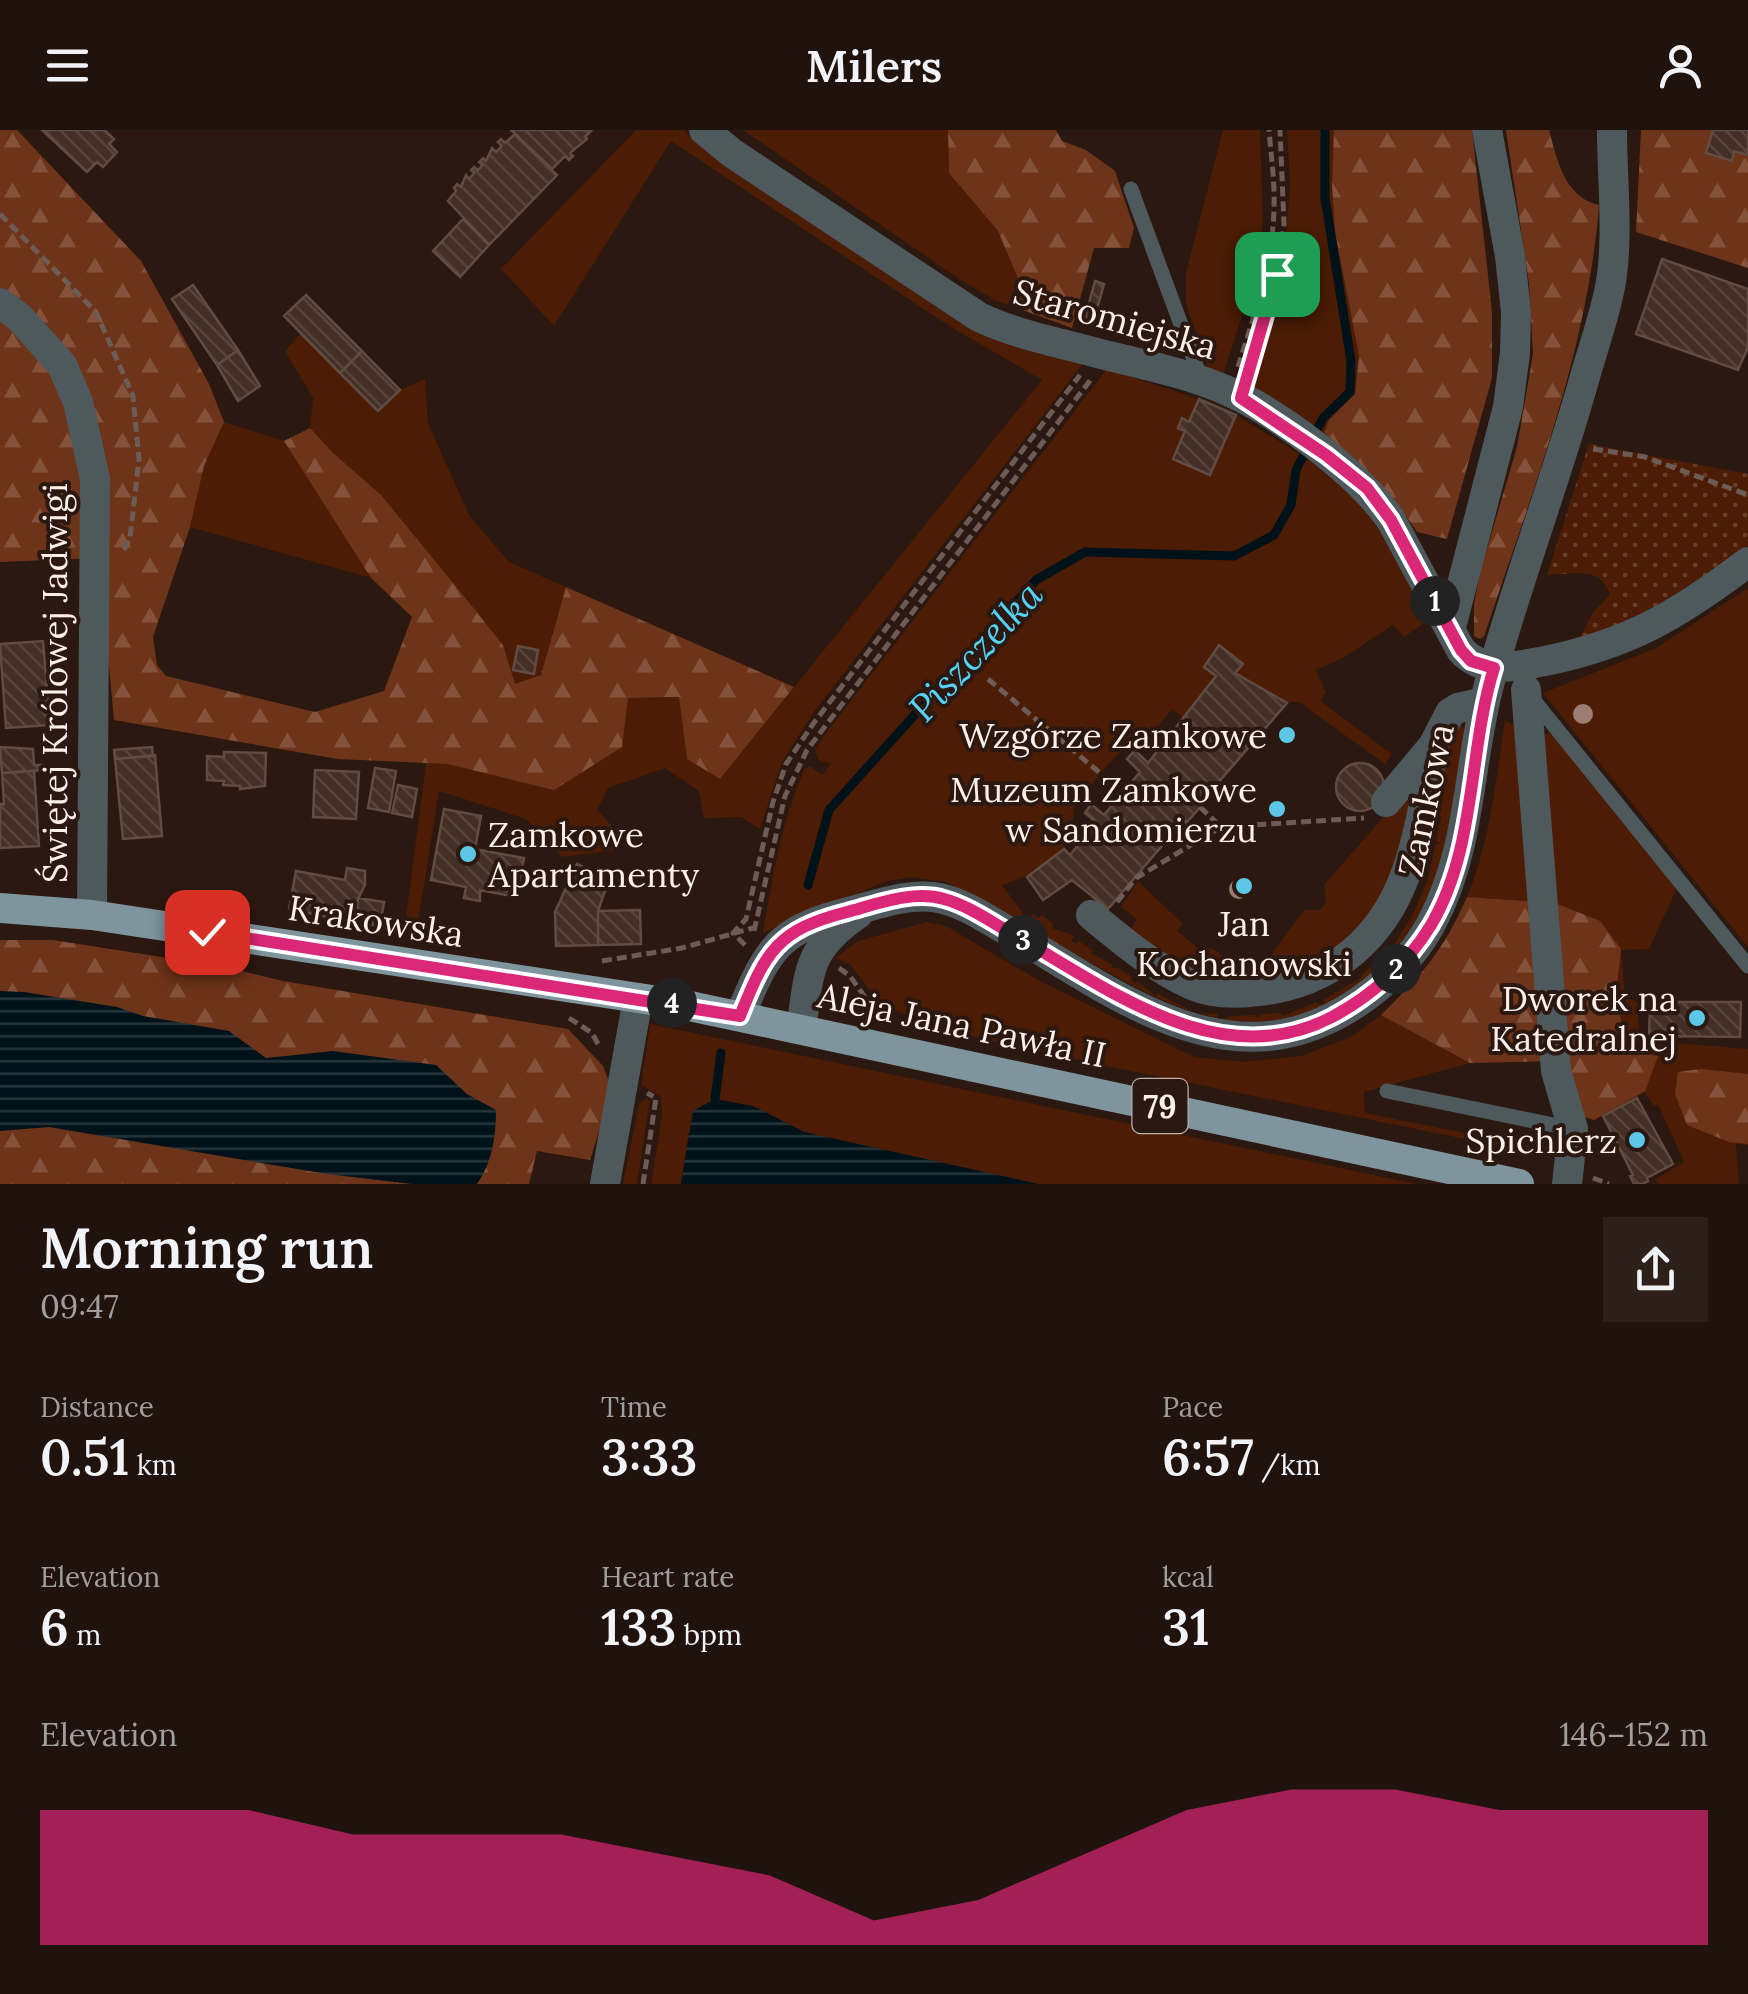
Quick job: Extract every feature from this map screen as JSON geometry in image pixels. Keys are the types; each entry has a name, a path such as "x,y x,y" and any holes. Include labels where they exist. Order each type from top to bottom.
{"main road":[{"name":"Krakowska","path":"0,908 92,914 740,1016"},
{"name":"Aleja Jana Pawła II","path":"740,1016 1519,1184"}],"street":[{"name":"Staromiejska","path":"704,130 732,154 979,317 1006,330 1225,391 1285,426 1378,500 1461,650 1471,661 1513,675"},
{"path":"1451,627 1508,407 1515,353 1516,312 1510,256 1487,130"},
{"name":"Zamkowa","path":"740,1016 755,978 786,935 815,920 927,896 968,908 1147,1010 1198,1030 1246,1037 1302,1030 1352,1006 1406,959 1432,924 1450,884 1462,840 1484,702 1513,675 1566,448 1610,287 1612,130"},
{"name":"Świętej Królowej Jadwigi","path":"0,303 42,340 62,365 78,402 95,479 92,914"},
{"path":"1567,1184 1572,1130 1556,1071 1513,675 1646,630 1748,562"},
{"path":"1386,802 1433,746 1450,713 1484,702"},
{"path":"1101,912 1120,939 1176,977 1206,990 1254,992 1311,980 1334,968 1362,944 1388,910 1408,865 1433,746"},
{"name":"Zamkowa","path":"800,1029 818,948 832,932 868,906"},
{"path":"605,1184 638,998"}],"lane":[{"path":"1131,189 1225,391"},
{"path":"1513,675 1748,966"},
{"path":"1387,1091 1572,1130"}],"path":[{"path":"1225,391 1260,297 1270,244 1274,208 1270,130"},
{"path":"1225,391 1277,274 1286,202 1280,130"},
{"path":"752,928 785,796 807,750 1103,354"},
{"path":"733,933 746,919 773,802 786,764 813,724 1103,354"},
{"path":"1581,447 1645,458 1748,495"},
{"path":"988,679 1100,773"},
{"path":"1101,912 1136,878 1221,827 1367,818 1386,802"},
{"path":"1200,807 1221,827"},
{"path":"826,964 845,971 864,996 899,1024"},
{"path":"570,1018 592,1033 599,1046"}],"shaded area":[{"path":"636,130 683,130 706,149 1084,362 814,712 782,762 760,829 741,817 704,818 699,791 665,768 608,788 597,810 614,828 616,850 562,857 526,819 439,791 417,929 405,926 426,763 448,764 628,698 679,697 687,759 720,779 1042,380 951,327 671,141 554,326 501,269"},
{"path":"743,130 948,130 949,173 998,231 1022,288 1017,308 996,301 959,279"},
{"path":"1223,130 1260,130 1263,221 1255,276 1223,375 1209,369 1186,304 1186,272"},
{"path":"1287,130 1334,130 1335,232 1359,355 1355,394 1329,420 1324,433 1254,389 1283,274 1290,184"},
{"path":"301,333 378,411 400,390 425,379 428,423 469,515 509,562 566,587 541,675 515,684 503,645 310,428 313,398 285,351"},
{"path":"1107,369 1199,399 1189,422 1182,419 1178,428 1185,431 1174,459 1210,475 1236,415 1315,465 1367,511 1387,541 1427,621 1404,637 1393,625 1343,658 1316,670 1326,693 1320,701 1392,754 1385,764 1299,702 1285,702 1235,673 1242,664 1219,645 1204,667 1216,676 1184,718 1172,709 1145,743 1129,743 1100,773 1073,810 1073,825 1062,849 1041,868 1002,885 1027,919 1033,914 1038,918 1042,915 1053,924 1052,928 1074,936 1071,941 1079,941 1113,965 1111,968 1119,968 1132,977 1136,984 1191,1010 1142,991 946,882 911,877 887,881 763,933 779,849 805,768 810,766 822,775 831,764 819,760 815,751 823,737"},
{"path":"224,422 284,441 371,578 190,527 204,466"},
{"path":"1589,444 1748,474 1748,546 1651,613 1579,639 1594,611 1610,595 1605,585 1585,573 1547,575"},
{"path":"1748,588 1748,947 1543,693 1656,648"},
{"path":"1505,720 1514,725 1540,902 1467,897 1487,832"},
{"path":"1461,724 1466,732 1437,875 1422,909 1392,952 1355,987 1306,1013 1272,1021 1221,1018 1281,1013 1283,1016 1316,1002 1324,1003 1323,1000 1361,978 1391,949 1412,916 1428,879 1435,845 1440,843 1436,841 1441,817 1431,802 1436,770"},
{"path":"1536,733 1554,734 1677,888 1649,949 1621,950 1625,997 1637,1002 1640,1040 1748,1049 1748,1145 1736,1144 1739,1184 1659,1184 1654,1180 1684,1162 1658,1105 1653,1105 1645,1092 1594,1120 1577,1114"},
{"path":"1420,775 1415,808 1376,915 1317,968 1213,983 1128,934 1137,919 1121,907 1138,881 1183,924 1177,931 1199,949 1212,948 1236,966 1265,963 1304,910 1320,910 1326,902 1324,885"},
{"path":"927,922 946,926 1040,981 1194,1057 1244,1062 1301,1056 1349,1038 1381,1015 1470,1063 1364,1092 1365,1113 1554,1151 1553,1157 1023,1049 918,1022 884,1004 850,964 835,958 858,941"},
{"path":"0,991 117,1007 143,1016 229,1031 266,1058 333,1051 436,1065 467,1094 496,1110 490,1158 477,1184 412,1184 327,1174 49,1127 0,1131"},
{"path":"650,1024 1417,1184 1038,1184 804,1132 753,1106 689,1132 681,1184 651,1184 662,1116 661,1096 641,1085"},
{"path":"646,1098 650,1101 637,1184 623,1184 639,1104"},
{"path":"715,1099 753,1106 804,1132 1038,1184 681,1184 693,1111"}],"green space":[{"path":"0,130 17,130 141,261 209,384 224,422 204,466 190,527 153,637 157,665 166,676 315,712 384,691 412,617 371,578 284,441 310,428 381,495 471,605 503,645 515,684 541,675 566,587 794,687 720,779 687,759 679,697 628,698 622,747 554,790 448,764 338,759 114,720 94,558 0,562"},
{"path":"948,130 1056,130 1062,141 1086,150 1115,171 1134,228 1129,248 1094,248 1072,328 1017,308 1022,288 998,231 949,173"},
{"path":"1334,130 1472,130 1492,312 1492,378 1447,539 1417,532 1375,479 1324,433 1329,420 1355,394 1359,356 1335,232"},
{"path":"1506,130 1549,130 1570,186 1587,201 1599,205 1583,314 1555,424 1480,639 1474,636 1474,604 1517,447 1533,354 1529,283"},
{"path":"1641,130 1713,130 1707,153 1731,161 1734,151 1748,155 1748,268 1636,232"},
{"path":"1467,897 1540,902 1554,1061 1470,1063 1381,1015 1431,961"},
{"path":"1555,903 1600,921 1621,949 1616,994 1627,1051 1658,1056 1645,1091 1594,1120 1577,1114 1563,1061"},
{"path":"0,940 53,940 568,1029 603,1066 612,1090 590,1160 537,1151 529,1184 0,1184"},
{"path":"1701,1069 1748,1074 1748,1144 1729,1142 1687,1125 1675,1094 1678,1072"}],"building":[{"path":"42,130 104,130 114,139 109,144 117,152 103,167 97,162 87,172"},
{"path":"511,130 592,130 570,153 573,156 569,160 565,156 552,169"},
{"path":"1713,130 1748,130 1748,155 1734,151 1732,161 1706,153"},
{"path":"515,134 557,175 489,245 448,201 457,184 461,187 466,175 469,179 474,173 474,167 478,170 483,165 479,162 483,158 486,161 492,148 496,152 502,146 498,142 501,139 505,143"},
{"path":"463,219 489,245 460,277 433,251"},
{"path":"1662,259 1748,289 1748,347 1738,370 1636,334"},
{"path":"1095,281 1104,284 1093,323 1084,321"},
{"path":"193,285 238,350 217,365 172,299"},
{"path":"306,295 362,351 340,373 284,316"},
{"path":"238,350 260,386 238,401 217,365"},
{"path":"362,351 400,390 378,411 340,373"},
{"path":"1199,399 1236,415 1210,475 1173,459 1185,431 1178,428 1182,418 1189,422"},
{"path":"43,641 50,725 6,728 0,644"},
{"path":"1219,645 1243,664 1235,673 1287,703 1213,793 1186,823 1184,820 1108,909 1072,880 1043,900 1027,877 1064,849 1070,855 1097,823 1085,813 1091,804 1104,815 1140,772 1127,759 1135,750 1148,763 1216,676 1204,667"},
{"path":"518,646 538,650 534,674 513,670"},
{"path":"0,747 33,749 34,765 43,765 43,770 2,773"},
{"path":"152,747 153,756 115,759 114,750"},
{"path":"224,752 266,753 265,786 240,789 223,785 224,781 207,780 207,756 224,757"},
{"path":"155,755 162,836 123,839 115,759"},
{"path":"1360,763 1377,770 1384,787 1377,804 1360,811 1343,804 1336,787 1343,770"},
{"path":"375,768 396,771 389,812 368,808"},
{"path":"315,770 359,772 356,819 313,817"},
{"path":"34,771 39,846 0,848 2,773"},
{"path":"398,785 417,789 412,817 392,813"},
{"name":"Zamkowe Apartamenty","path":"444,809 481,816 475,849 524,858 516,897 480,890 480,901 464,898 466,887 431,880"},
{"path":"577,864 609,879 598,911 598,945 556,946 555,912"},
{"path":"347,868 365,871 365,885 347,921 289,909 296,871 345,880"},
{"path":"358,898 384,902 380,926 354,922"},
{"path":"640,910 641,944 598,945 598,911"},
{"path":"1650,1002 1741,1002 1740,1037 1649,1036"},
{"name":"Spichlerz","path":"1637,1098 1673,1164 1642,1184 1634,1184 1603,1116"}],"waterway":[{"name":"Piszczelka","path":"808,885 829,810 1036,580 1085,552 1234,556 1274,535 1291,505 1296,470 1323,418 1350,392 1351,361 1325,198 1325,130"},
{"name":"Piszczelka","path":"715,1099 721,1053"}],"place":[{"name":"Wzgórze Zamkowe","path":"1287,735"},
{"name":"Muzeum Zamkowe w Sandomierzu","path":"1277,809"},
{"name":"Zamkowe Apartamenty","path":"468,854"},
{"name":"Jan Kochanowski","path":"1244,886"},
{"name":"Dworek na Katedralnej","path":"1697,1018"},
{"name":"Spichlerz","path":"1637,1140"}],"route":[{"path":"207,932 740,1016 755,978 786,935 815,920 927,896 968,908 1147,1010 1214,1034 1246,1037 1302,1030 1352,1006 1406,959 1432,924 1450,884 1462,840 1484,702 1494,668 1471,661 1461,650 1391,520 1367,488 1326,455 1241,398 1277,274"}]}
